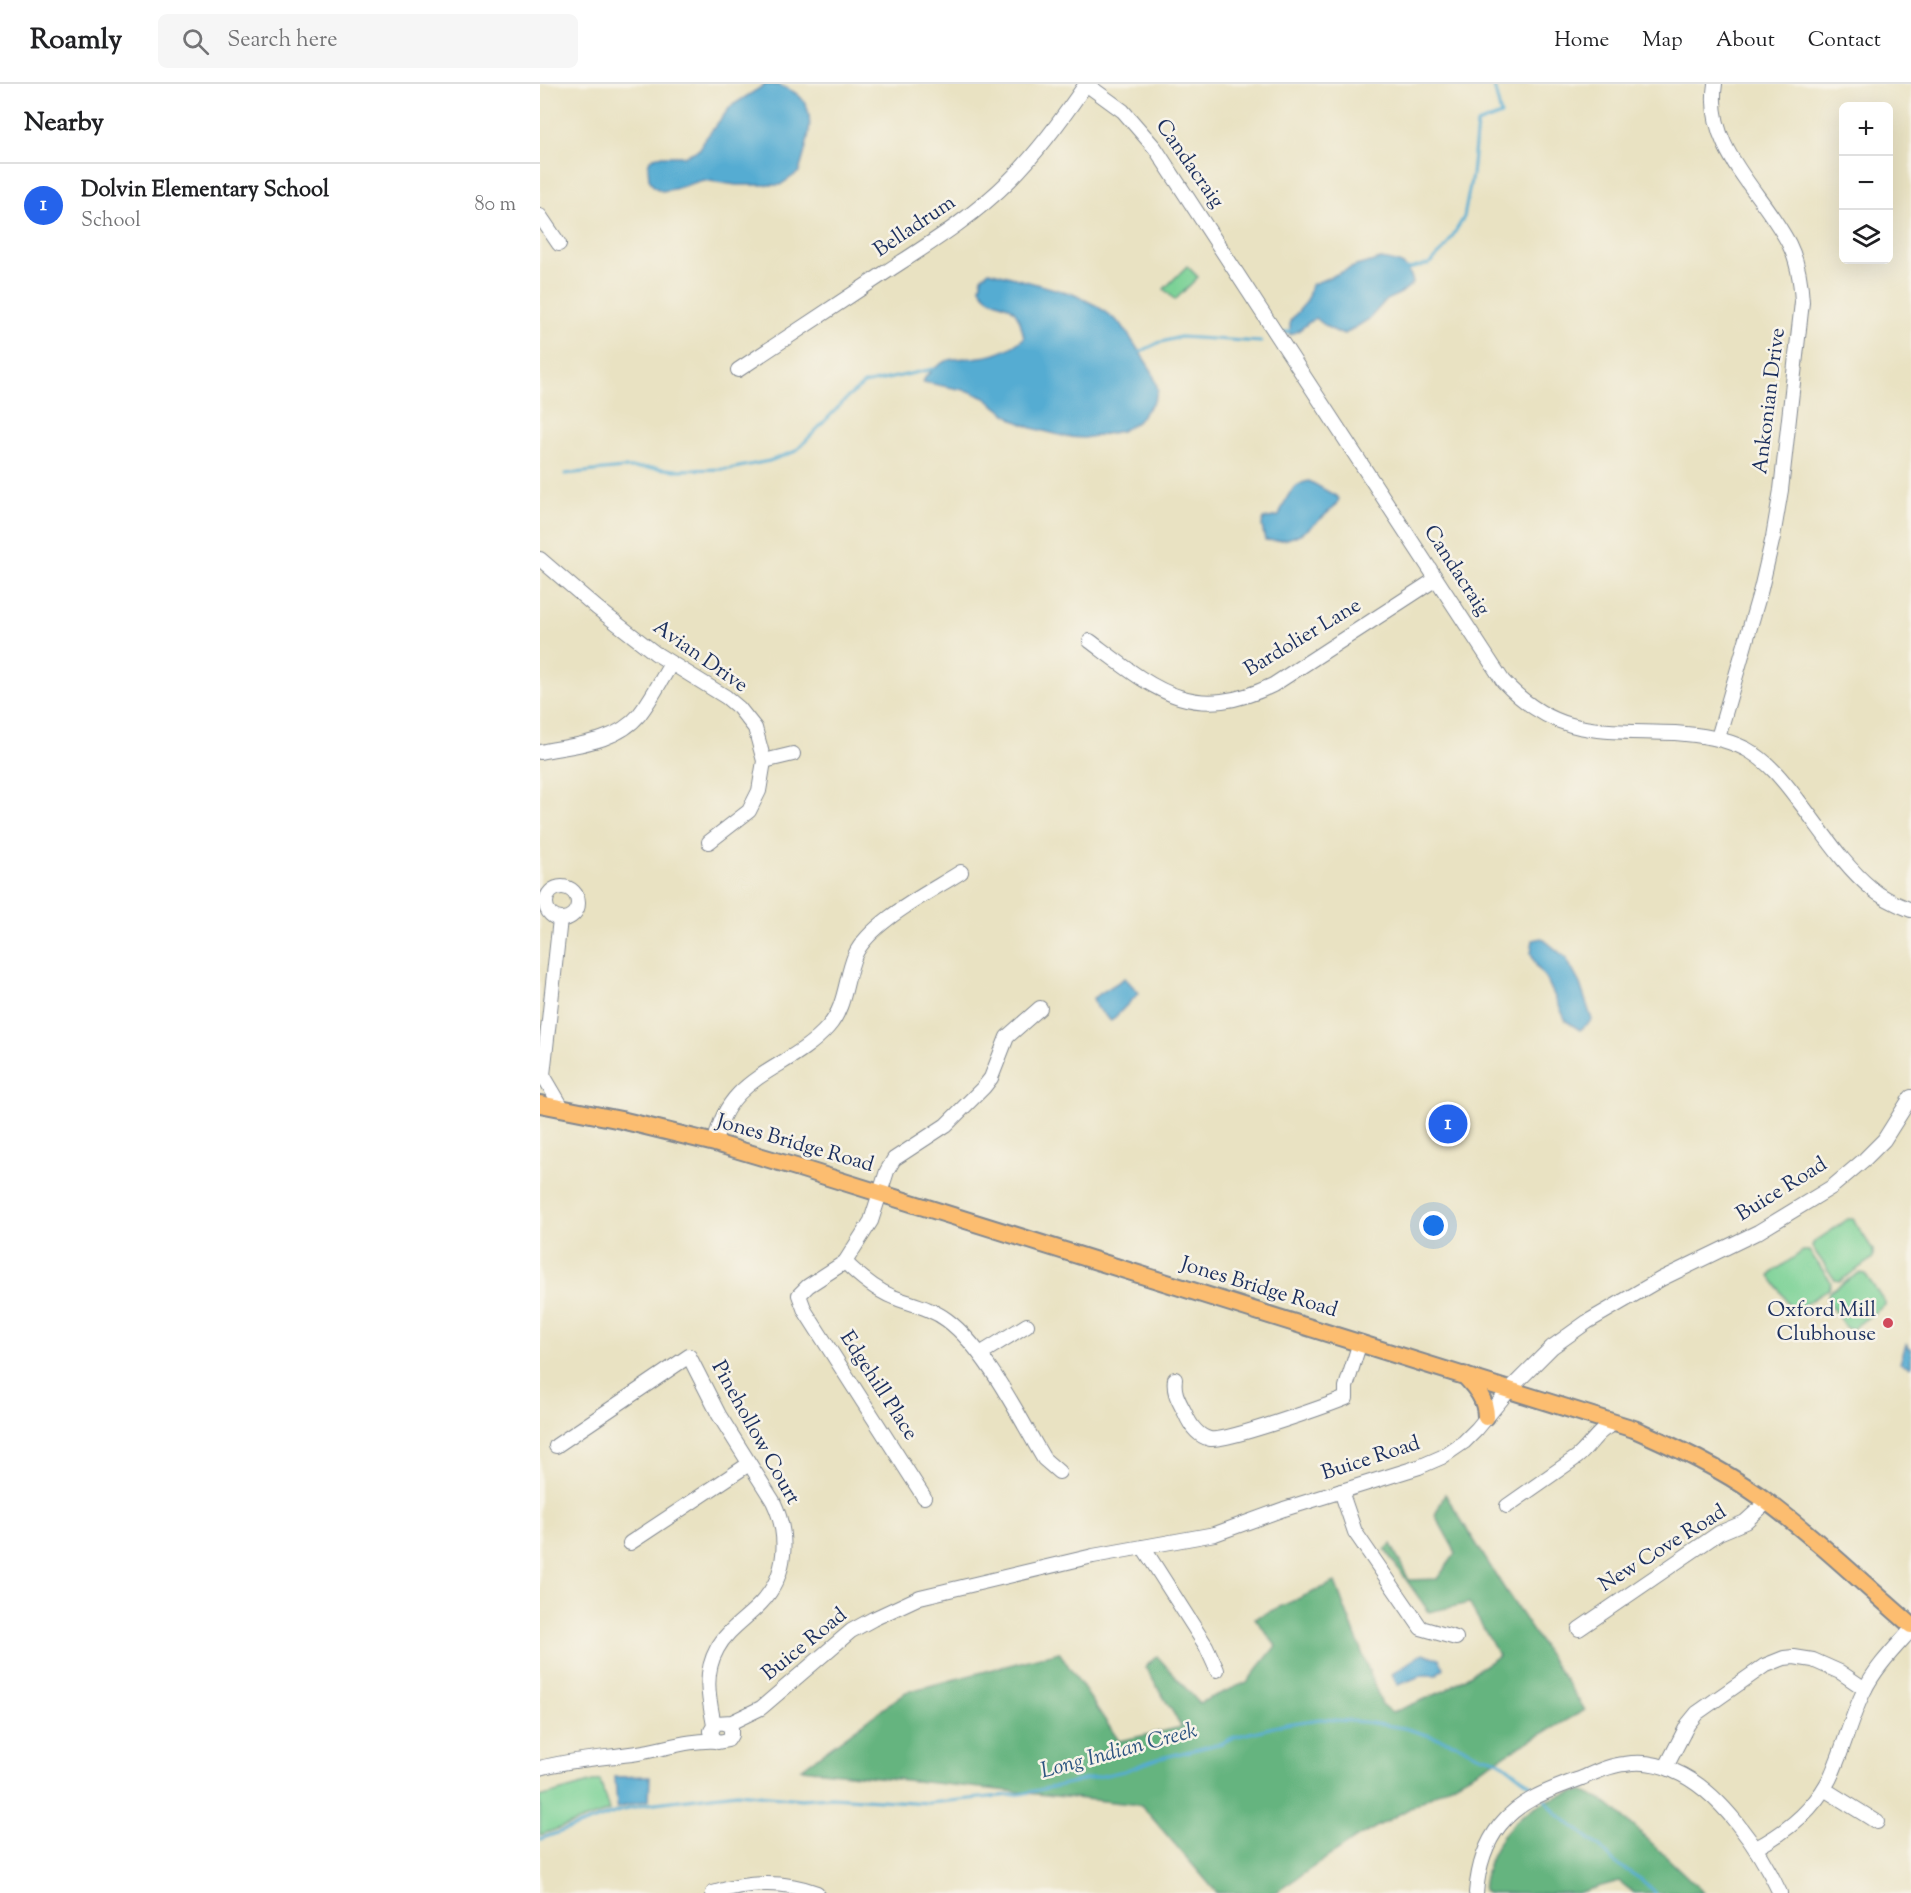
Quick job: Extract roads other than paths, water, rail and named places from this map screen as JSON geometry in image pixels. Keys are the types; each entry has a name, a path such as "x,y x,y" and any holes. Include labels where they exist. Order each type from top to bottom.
{"main road":[{"name":"Jones Bridge Road","path":"540,1104 621,1120 715,1143 880,1192 1618,1423 1684,1451 1723,1472 1767,1502 1911,1628"},
{"path":"1464,1374 1482,1396 1486,1417"}],"street":[{"name":"Belladrum","path":"738,370 942,236 978,209 1009,182 1036,152 1086,84"},
{"name":"Candacraig","path":"1086,84 1123,111 1155,148 1503,681 1520,699 1541,714 1563,724 1587,729 1695,734 1718,738 1748,750 1774,770 1860,878 1872,889 1911,910"},
{"name":"Ankonian Drive","path":"1715,84 1715,116 1723,142 1735,164 1789,244 1799,272 1802,302 1781,490 1773,537 1761,589 1718,738"},
{"path":"540,216 559,244"},
{"name":"Avian Drive","path":"540,559 597,608 671,664 726,697 739,708 755,728 764,761 759,791 749,811 709,843"},
{"name":"Bardolier Lane","path":"1090,641 1143,681 1165,693 1197,701 1232,700 1252,695 1273,685 1436,579"},
{"path":"540,752 592,742 618,732 638,716 671,664"},
{"path":"764,761 794,753"},
{"path":"715,1143 722,1116 738,1093 749,1083 815,1041 830,1025 842,1004 854,957 868,935 962,872"},
{"path":"560,919 541,1077 563,1109"},
{"path":"1040,1008 1006,1037 991,1078 984,1087 946,1125 894,1159 887,1171 871,1221 845,1262 879,1290 924,1307 947,1320 980,1354 1044,1459 1059,1472"},
{"name":"Buice Road","path":"540,1768 575,1760 636,1753 694,1742 761,1708 851,1631 920,1597 1093,1556 1215,1534 1443,1457 1464,1442 1510,1389 1552,1347 1609,1308 1661,1279 1758,1232 1832,1187 1884,1140 1911,1098"},
{"name":"Edgehill Place","path":"845,1262 808,1286 799,1295 805,1311 924,1497"},
{"path":"980,1354 1027,1325"},
{"path":"1175,1379 1174,1390 1191,1425 1202,1437 1213,1440 1242,1433 1346,1398 1346,1388 1360,1342"},
{"name":"Pinehollow Court","path":"556,1446 689,1356 719,1415 779,1514 784,1532 784,1551 776,1584 762,1602 727,1633 716,1651 708,1678 710,1701 720,1729"},
{"path":"1582,1411 1592,1440"},
{"path":"1507,1506 1577,1457 1608,1425 1618,1423"},
{"path":"630,1542 749,1464"},
{"path":"1341,1491 1355,1532 1421,1628 1456,1638"},
{"name":"New Cove Road","path":"1579,1629 1719,1533 1745,1522 1767,1502"},
{"path":"1143,1547 1206,1646 1217,1670"},
{"path":"1756,1848 1777,1837 1794,1824 1824,1790 1836,1766 1852,1717 1865,1689 1882,1662 1911,1628"},
{"path":"1665,1767 1688,1724 1697,1713 1774,1661 1794,1657 1813,1660 1840,1672 1865,1689"},
{"path":"1476,1893 1479,1866 1491,1838 1499,1826 1519,1806 1541,1794 1612,1766 1639,1763 1665,1767 1688,1778 1713,1799 1737,1823 1756,1848 1780,1893"},
{"path":"1824,1790 1877,1822"},
{"path":"713,1893 728,1888 794,1886 817,1893"}],"water":[{"path":"766,84 773,84 792,91 807,107 808,140 799,172 780,185 736,185 703,180 662,191 654,187 649,179 650,160 657,156 685,156 700,149 702,143 731,106"},
{"path":"1381,259 1406,267 1413,283 1401,293 1386,300 1369,319 1345,334 1329,328 1316,318 1290,335 1290,321 1307,301 1311,285 1356,266"},
{"path":"989,271 1073,294 1097,306 1122,325 1152,371 1158,390 1154,401 1137,422 1121,431 1084,438 1067,437 1032,428 1014,420 985,398 969,391 923,382 929,373 946,361 993,355 1024,338 1019,319 1013,310 988,298 980,288 982,277"},
{"path":"1309,481 1336,496 1339,499 1336,505 1312,526 1296,536 1265,540 1263,519 1279,516 1293,489"},
{"path":"1542,938 1566,958 1580,984 1592,1020 1580,1030 1566,1021 1547,980 1537,967 1531,953 1533,940"},
{"path":"1125,978 1139,993 1111,1021 1096,1007 1093,998"},
{"path":"1906,1344 1908,1344 1907,1348 1911,1349 1911,1367 1900,1363"},
{"path":"1423,1653 1439,1659 1444,1668 1436,1675 1423,1675 1398,1685 1392,1674"},
{"path":"650,1776 649,1800 617,1808 615,1777"}],"waterway":[{"path":"1405,270 1429,264 1446,247 1464,217 1472,175 1477,124 1501,115 1494,86 1497,84"},
{"path":"1284,333 1294,329"},
{"path":"1140,352 1158,343 1180,337 1261,342"},
{"path":"565,474 623,468 729,469 769,461 796,451 848,397 864,384 933,369"},
{"name":"Long Indian Creek","path":"540,1839 647,1804 737,1793 801,1799 831,1797 929,1803 1021,1794 1124,1771 1157,1759 1222,1743 1234,1737 1286,1724 1320,1719 1365,1722 1404,1728 1460,1745 1477,1755 1493,1758 1504,1764 1539,1791"},
{"name":"Long Indian Creek","path":"1545,1799 1556,1813 1600,1847 1614,1862 1642,1880 1655,1893"}],"place":[{"name":"Dolvin Elementary School","path":"1448,1124"},
{"name":"Oxford Mill Clubhouse","path":"1888,1323"}]}
